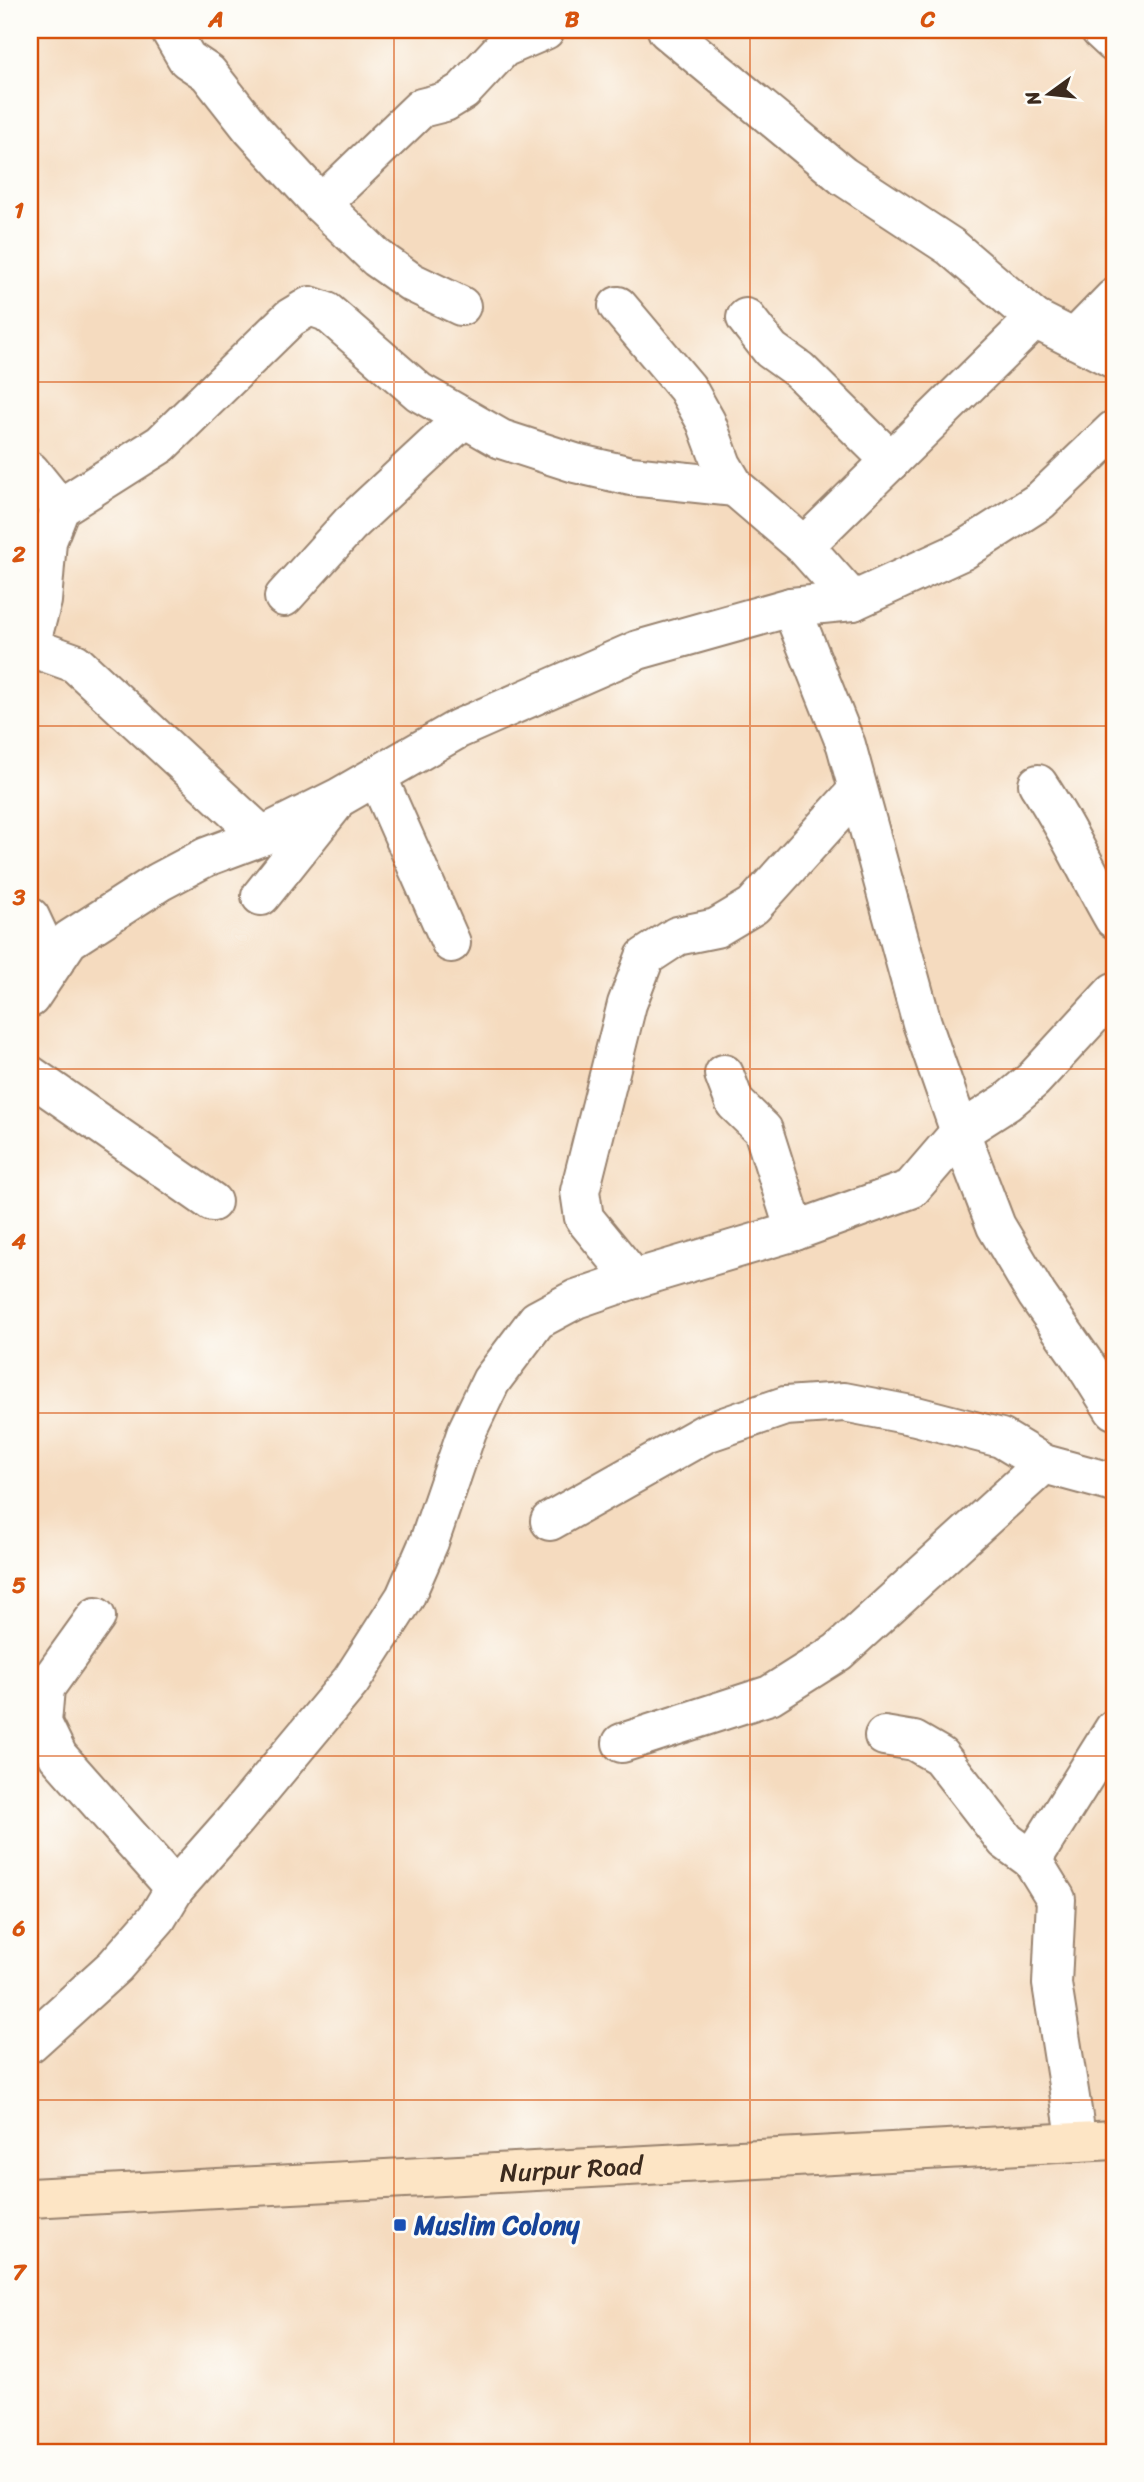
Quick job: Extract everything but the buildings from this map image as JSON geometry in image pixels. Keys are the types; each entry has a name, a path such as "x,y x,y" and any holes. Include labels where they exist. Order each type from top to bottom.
{"street":[{"path":"170,30 187,59 208,74 252,129 321,204 377,258 411,282 461,306"},
{"path":"321,204 421,108 445,102 463,91 503,48 545,30"},
{"path":"667,30 843,176 951,247 1035,319 1114,359"},
{"path":"1100,30 1114,43"},
{"path":"1074,340 1114,298"},
{"path":"262,835 75,663 30,646 42,601 47,541 60,508 161,444 290,318 310,306 327,312 419,392 501,439 575,463 631,476 735,488"},
{"path":"618,306 687,388 706,422 722,465 735,488 804,547 853,601"},
{"path":"746,318 771,350 799,370 891,461"},
{"path":"804,547 1035,319"},
{"path":"284,597 350,524 464,418"},
{"path":"30,998 69,940 159,882 206,857 262,835 340,797 458,729 638,650 790,607 853,601 962,551 1040,501 1108,448"},
{"path":"30,471 60,508"},
{"path":"790,607 846,745 922,1023 996,1226 1037,1295 1114,1410"},
{"path":"377,776 451,943"},
{"path":"1038,784 1062,821 1114,919"},
{"path":"634,1279 584,1218 580,1191 627,1004 645,957 677,936 716,928 753,906 857,791"},
{"path":"261,896 340,797"},
{"path":"30,917 52,964"},
{"path":"30,2043 115,1966 158,1918 175,1888 351,1681 405,1597 429,1542 467,1432 491,1381 537,1320 576,1298 795,1231 911,1189 960,1132 1007,1102 1032,1080 1114,992"},
{"path":"724,1073 735,1103 763,1130 795,1231"},
{"path":"30,1075 212,1202"},
{"path":"550,1521 706,1433 785,1406 844,1402 916,1416 1000,1438 1044,1464 1114,1483"},
{"path":"622,1743 771,1695 838,1652 1044,1464"},
{"path":"96,1617 45,1688 42,1723 58,1756 175,1888"},
{"path":"1032,1860 1114,1729"},
{"path":"884,1736 914,1741 940,1756 1006,1840 1032,1860 1056,1899 1052,1984 1077,2142"},
{"name":"Nurpur Road","path":"30,2198 1114,2140"}],"place":[{"name":"Muslim Colony","path":"400,2225"}]}
